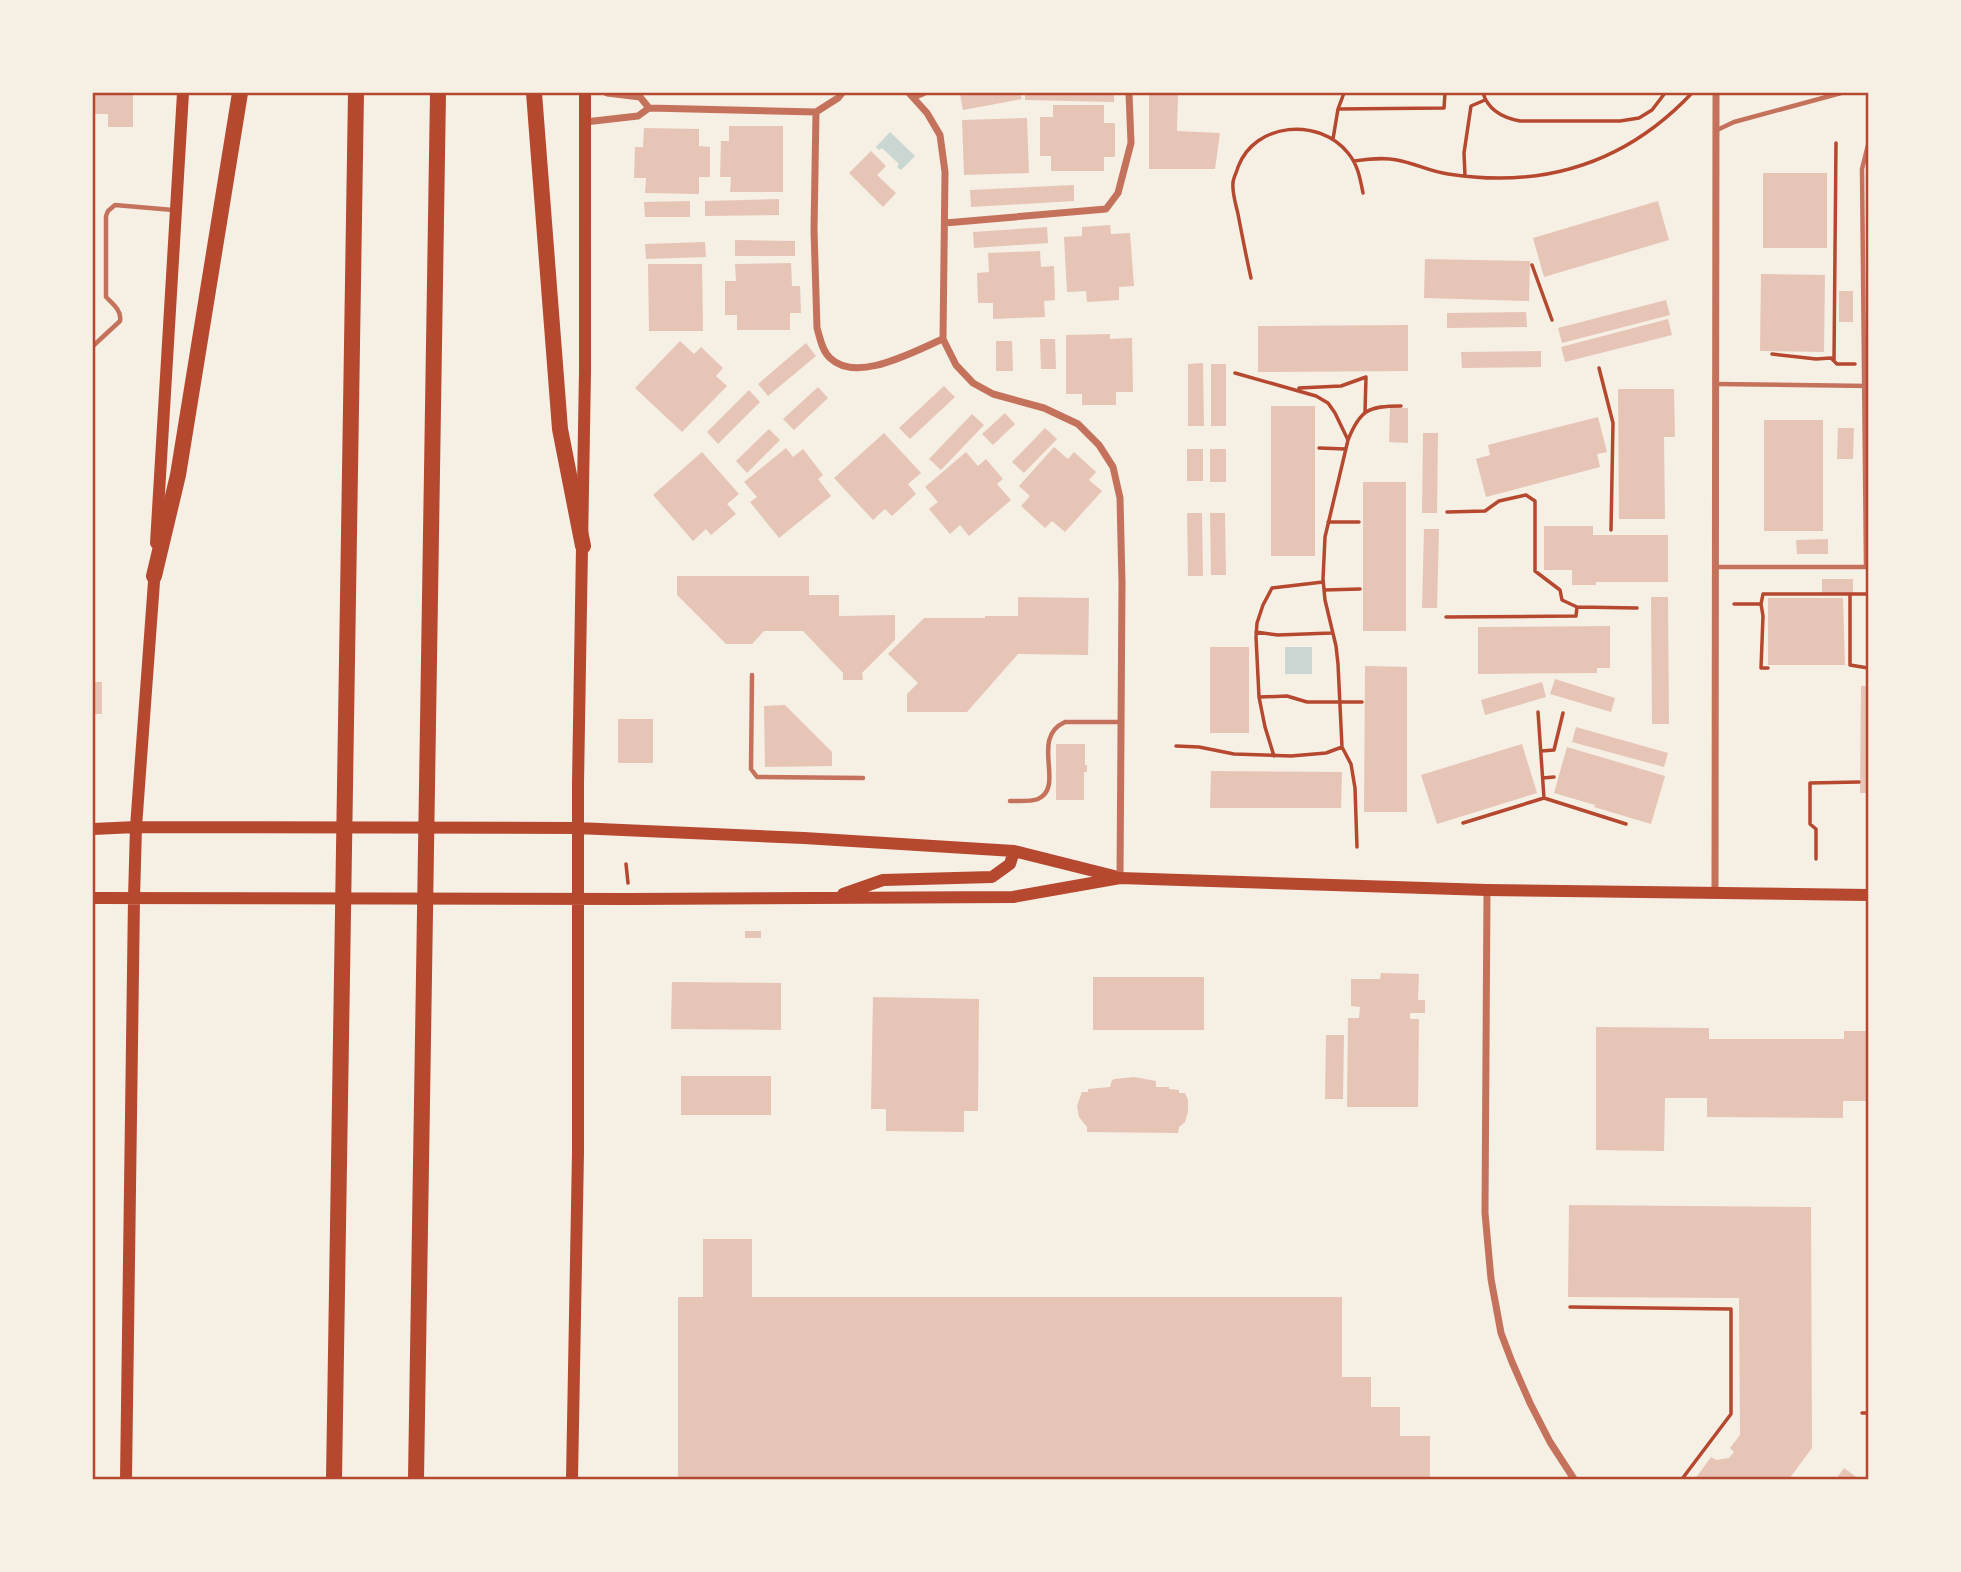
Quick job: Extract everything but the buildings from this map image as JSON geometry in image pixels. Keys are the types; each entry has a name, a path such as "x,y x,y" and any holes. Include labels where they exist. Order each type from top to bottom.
{"highway":[{"path":"154,576 178,475 240,93"},
{"path":"334,1479 356,93"},
{"path":"416,1479 438,93"},
{"path":"534,93 560,429 583,546"}],"main road":[{"path":"126,1479 136,827 183,93"},
{"path":"572,1479 578,1152 577,828 585,371 585,93"},
{"path":"93,829 577,828 782,837 1014,850 1120,878"},
{"path":"832,898 883,880 992,877 1010,864 1014,850"},
{"path":"93,898 1013,897 1120,878 1487,890 1868,895"}],"street":[{"path":"607,93 639,97 649,108"},
{"path":"585,122 638,116 649,108 816,112 842,93"},
{"path":"911,95 923,93"},
{"path":"945,223 1106,209 1118,193 1131,143 1129,93"},
{"path":"1715,894 1716,93"},
{"path":"911,95 927,113 940,135 945,172 943,339 956,365 972,383 993,394 1044,408 1078,424 1099,445 1113,467 1120,498 1122,583 1120,878"},
{"path":"816,112 814,230 817,328 821,344 828,356 839,365 862,369 943,339"},
{"path":"1487,890 1485,1213 1490,1279 1501,1333 1512,1362 1535,1413 1574,1479"}],"lane":[{"path":"1716,130 1734,121 1840,93"},
{"path":"1715,567 1867,567 1862,169 1868,145"},
{"path":"93,346 120,321 121,316 106,297 108,211 115,205 177,210"},
{"path":"1715,384 1866,386"},
{"path":"752,675 751,769 757,777 863,778"},
{"path":"1010,801 1039,798 1046,792 1049,783 1048,742 1057,726 1065,722 1121,722"}],"path":[{"path":"1333,139 1338,109 1344,93"},
{"path":"1338,109 1444,108 1445,93"},
{"path":"1483,93 1485,100 1506,119 1520,121 1620,121 1639,118 1652,110 1665,93"},
{"path":"1354,161 1395,159 1440,173 1488,179 1549,174 1604,157 1658,125 1692,93"},
{"path":"1465,177 1464,153 1471,106 1485,100"},
{"path":"1251,278 1233,182 1241,161 1251,147 1264,136 1293,128 1310,130 1333,139 1354,161 1363,192"},
{"path":"1834,361 1836,143"},
{"path":"1532,265 1552,320"},
{"path":"1772,354 1831,358 1837,364 1864,363"},
{"path":"1599,368 1613,423 1611,530"},
{"path":"1235,373 1295,388 1328,403 1348,440"},
{"path":"1295,388 1341,386 1366,377 1365,412"},
{"path":"1357,847 1355,789 1351,764 1342,747 1338,664 1324,590 1325,537 1348,440 1356,421 1365,412 1375,408 1401,406"},
{"path":"1320,448 1346,449"},
{"path":"1447,512 1485,511 1499,501 1526,495 1535,501 1535,571 1560,590 1562,600 1577,607 1637,607"},
{"path":"1328,522 1359,522"},
{"path":"1274,755 1259,697 1257,622 1272,588 1324,582"},
{"path":"1324,590 1360,589"},
{"path":"1768,668 1761,668 1763,594 1868,594"},
{"path":"1850,594 1850,665 1868,668"},
{"path":"1734,604 1761,604"},
{"path":"1446,617 1576,617 1577,607"},
{"path":"1256,632 1278,635 1332,633"},
{"path":"1259,697 1287,696 1307,702 1362,702"},
{"path":"1538,712 1544,798"},
{"path":"1541,751 1554,750 1563,713"},
{"path":"1176,746 1199,747 1234,754 1274,755 1326,753 1342,747"},
{"path":"1543,778 1554,777"},
{"path":"1816,859 1816,829 1810,824 1810,783 1859,782"},
{"path":"1463,823 1544,798 1626,824"},
{"path":"626,864 628,884"},
{"path":"1570,1307 1731,1309 1731,1413 1682,1479"},
{"path":"1862,1413 1868,1413"}],"shaded area":[{"path":"890,132 915,156 901,170 897,167 899,164 882,148 879,150 876,147"},
{"path":"1285,647 1312,647 1312,674 1285,674"}]}
